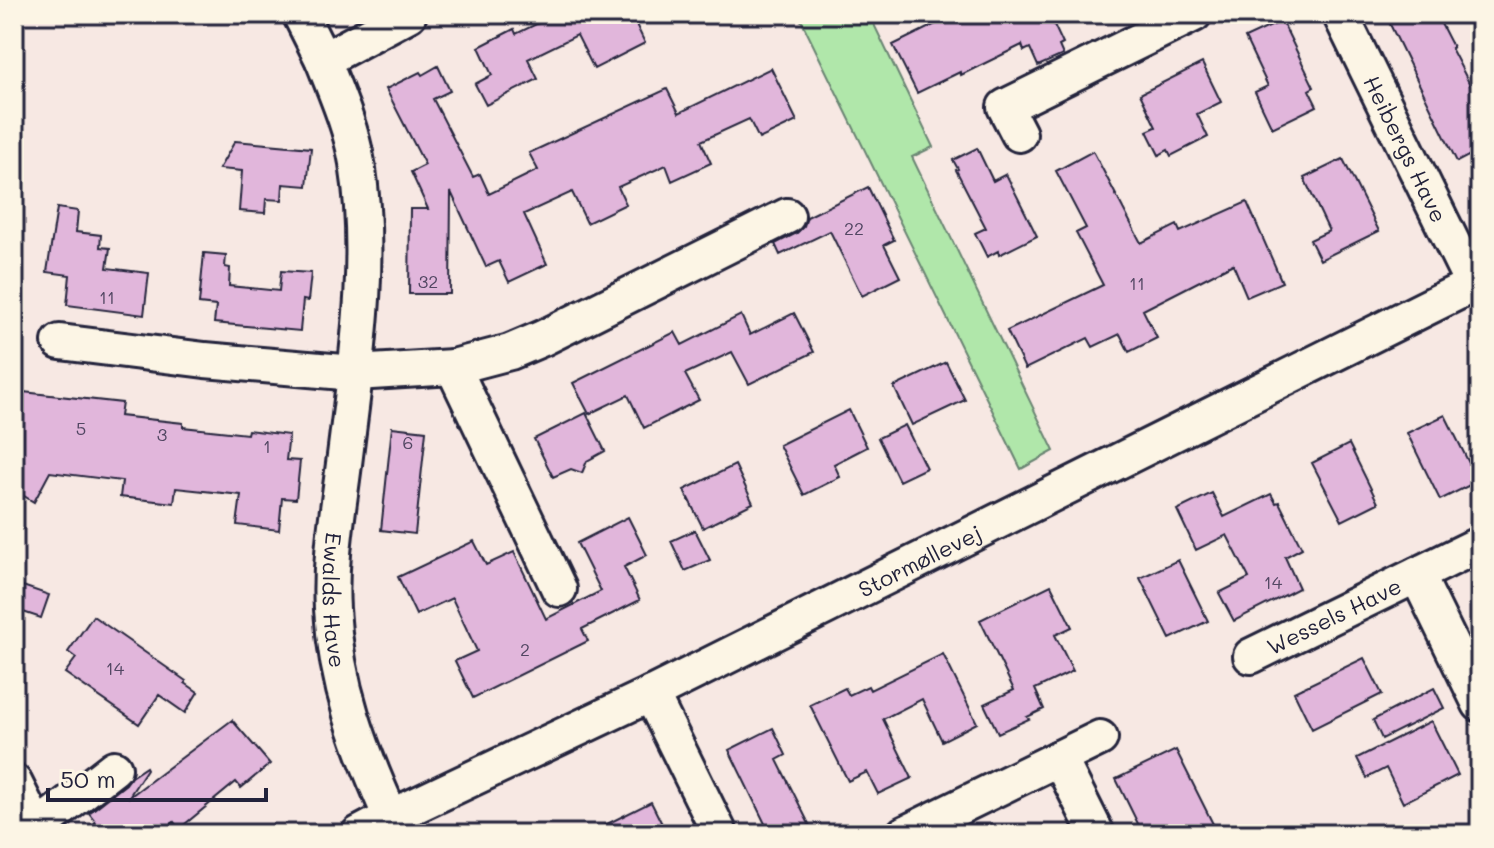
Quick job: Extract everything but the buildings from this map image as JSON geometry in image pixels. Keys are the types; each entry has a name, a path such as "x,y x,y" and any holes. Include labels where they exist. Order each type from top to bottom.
{"street":[{"name":"Ewalds Have","path":"300,14 342,107 357,161 363,220 361,295 333,563 333,620 341,681 352,721 391,817"},
{"path":"323,60 409,14"},
{"path":"1019,134 1005,107 1194,14"},
{"name":"Heibergs Have","path":"1340,14 1476,283"},
{"path":"60,342 355,373 453,367 510,352 543,338 787,216"},
{"name":"Stormøllevej","path":"359,834 651,694 1476,283"},
{"path":"453,367 559,589"},
{"name":"Wessels Have","path":"1251,656 1480,544"},
{"name":"Wessels Have","path":"1417,575 1480,704"},
{"path":"651,694 720,834"},
{"path":"904,834 1100,738"},
{"path":"1059,758 1097,834"},
{"path":"14,782 39,831 114,768"}],"green space":[{"path":"798,14 869,14 933,147 912,157 1054,451 1021,469"}]}
